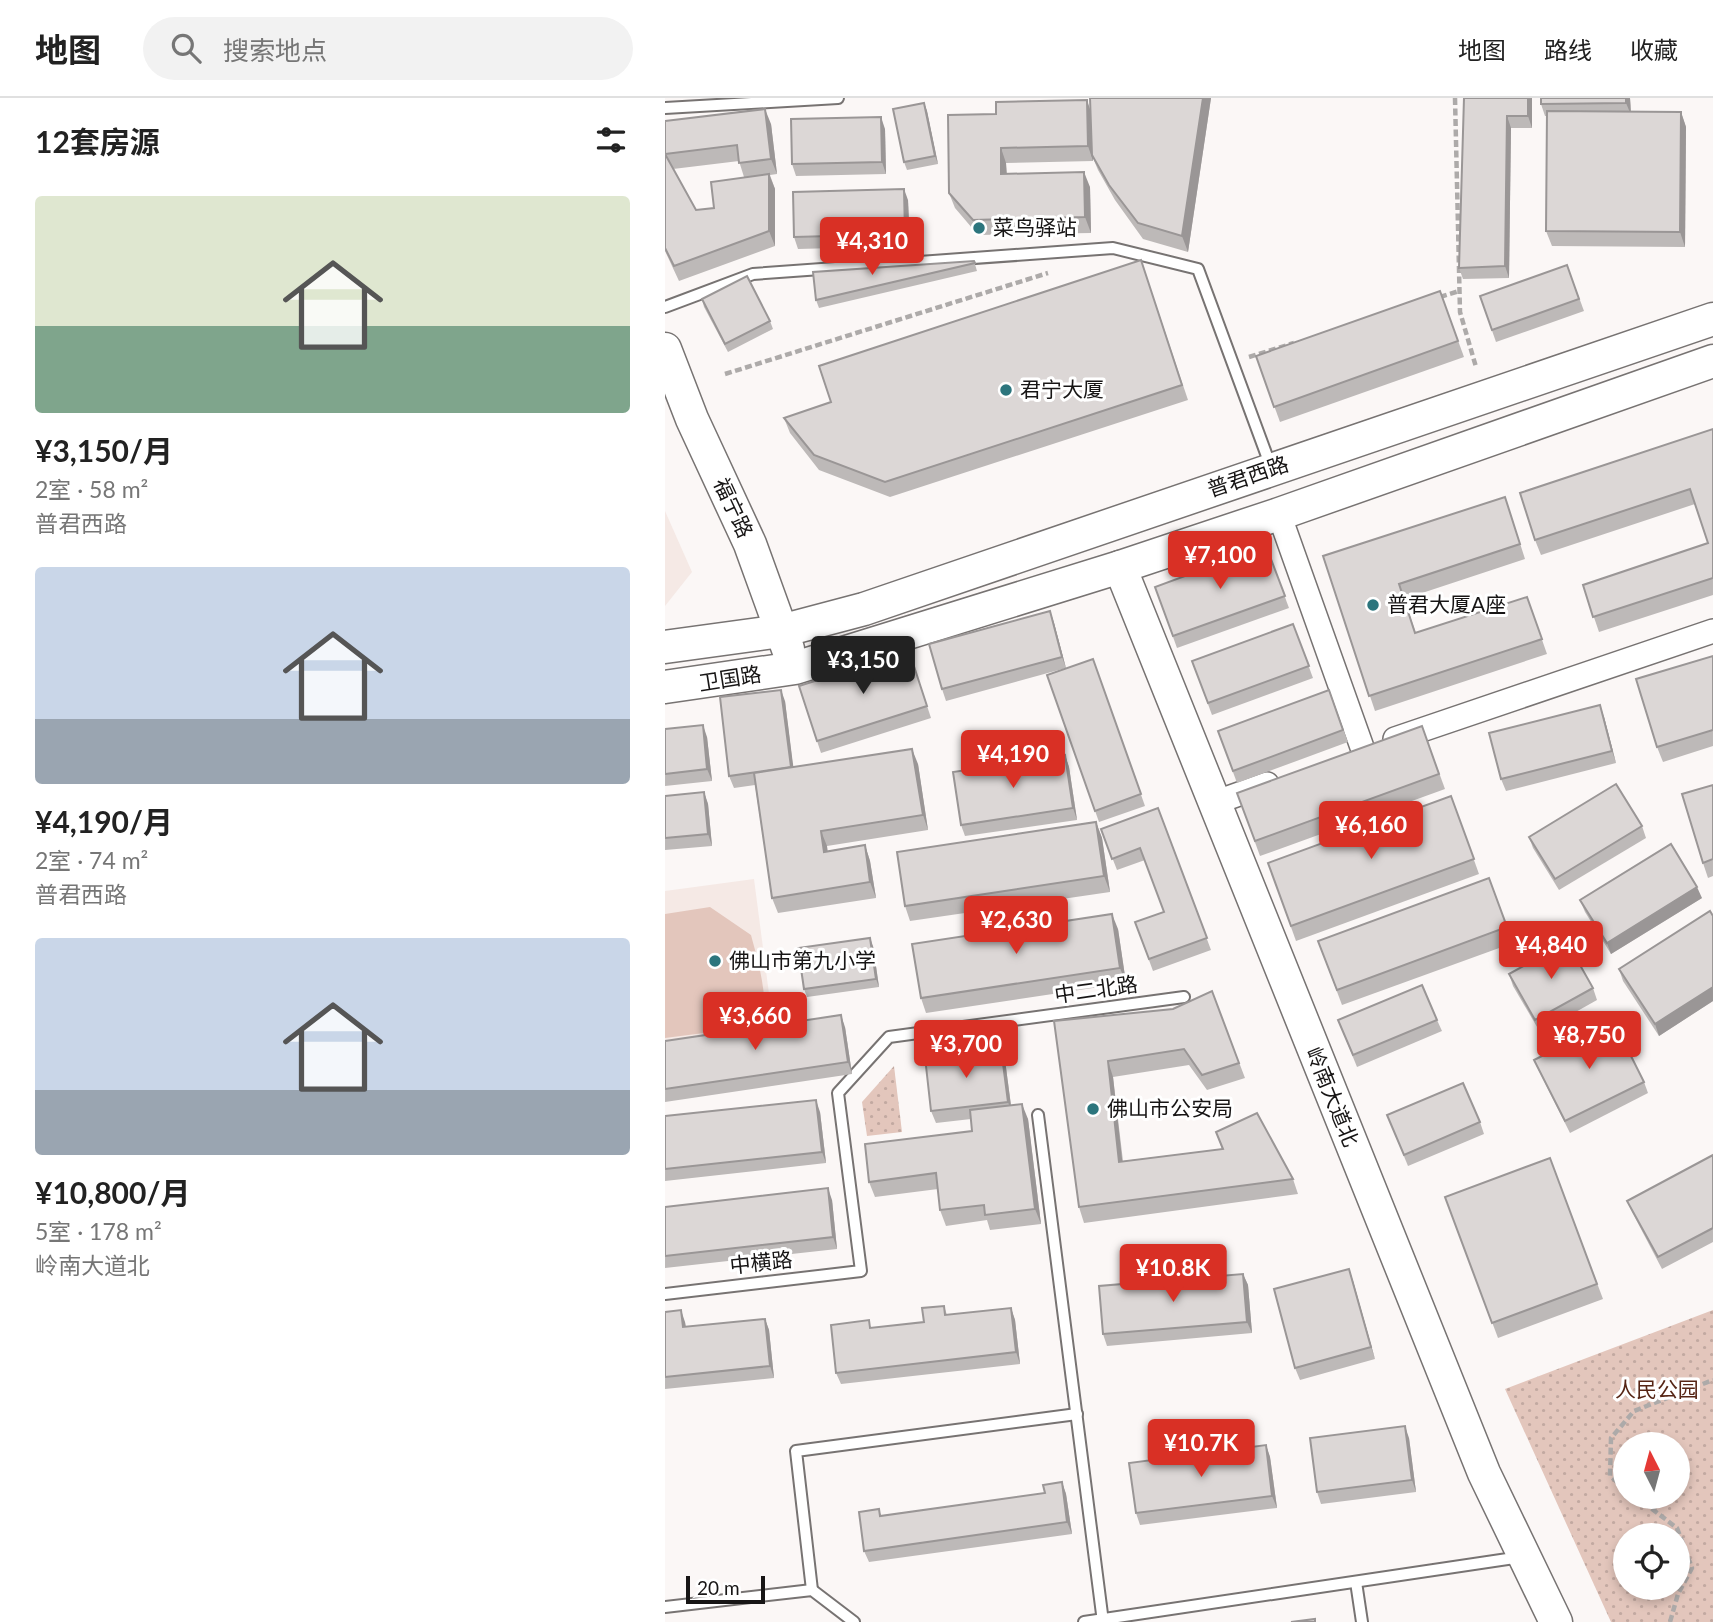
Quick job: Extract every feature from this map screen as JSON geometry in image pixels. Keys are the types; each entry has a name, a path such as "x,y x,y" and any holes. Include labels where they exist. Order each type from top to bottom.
{"main road":[{"name":"普君西路","path":"782,631 864,609 1713,319"},
{"name":"福宁路","path":"665,349 692,419 750,544 795,668"},
{"path":"795,668 1120,567 1279,514 1713,361"},
{"name":"岭南大道北","path":"1120,567 1483,1474 1556,1622"},
{"name":"卫国路","path":"665,647 782,631"},
{"name":"卫国路","path":"665,687 795,668"}],"street":[{"path":"1279,514 1363,750"},
{"path":"1338,759 1713,631"},
{"path":"1214,803 1289,776"}],"lane":[{"path":"665,108 838,98"},
{"path":"665,307 753,274 1113,248 1198,270 1272,469"},
{"name":"中二北路","path":"862,1271 838,1093 889,1037 1184,997"},
{"path":"1038,1115 1103,1621"},
{"name":"中横路","path":"665,1294 862,1271"},
{"path":"812,1590 796,1451 1077,1415"},
{"path":"1084,1622 1523,1556"},
{"path":"1356,1582 1362,1622"},
{"path":"665,1607 812,1590 854,1622"}],"path":[{"path":"1455,98 1460,312 1476,367"},
{"path":"725,374 1059,270"},
{"path":"1434,299 1459,291"},
{"path":"1232,362 1295,343"},
{"path":"1615,1432 1634,1411 1713,1380"},
{"path":"1613,1435 1610,1476 1613,1478"},
{"path":"1652,1509 1677,1528 1692,1568 1678,1594 1670,1622"}],"shaded area":[{"path":"665,511 692,572 665,606"},
{"name":"佛山市第九小学","path":"754,879 774,1032 665,1046 665,891"}],"green space":[{"name":"佛山市第九小学","path":"710,907 751,935 764,994 763,1017 759,1026 665,1038 665,914"},
{"path":"894,1066 902,1132 867,1136 862,1102"},
{"name":"人民公园","path":"1713,1310 1713,1622 1611,1622 1505,1389"}],"building":[{"path":"1090,98 1203,98 1182,236 1138,223 1109,185 1092,155"},
{"path":"1464,98 1528,98 1528,116 1507,116 1505,266 1459,268"},
{"path":"1541,98 1626,98 1626,103 1541,104"},
{"path":"1087,100 1088,146 1001,148 1001,174 1084,172 1085,217 973,220 949,193 948,115 996,114 996,102"},
{"path":"924,103 935,156 904,162 893,109"},
{"path":"765,109 771,159 739,163 737,145 665,154 665,121"},
{"path":"1547,111 1681,112 1680,232 1546,231"},
{"path":"881,117 882,162 792,164 791,119"},
{"path":"665,154 696,210 714,208 711,182 769,174 769,231 674,266 665,248"},
{"path":"904,189 905,234 794,237 793,192"},
{"name":"君宁大厦","path":"1141,260 1182,385 885,482 814,455 784,418 831,402 819,366"},
{"path":"975,263 816,300 813,272"},
{"path":"1567,265 1579,299 1492,330 1480,296"},
{"path":"747,276 770,321 725,344 702,299"},
{"path":"1440,291 1458,341 1274,407 1256,356"},
{"path":"1713,429 1713,578 1593,617 1583,585 1708,543 1690,489 1535,540 1520,493"},
{"name":"普君大厦A座","path":"1505,497 1520,544 1399,584 1415,633 1527,597 1542,639 1369,696 1323,556"},
{"path":"1266,546 1285,596 1173,636 1155,587"},
{"path":"1050,611 1062,657 942,689 929,644"},
{"path":"1293,624 1309,666 1208,703 1192,661"},
{"path":"909,651 927,706 817,741 799,686"},
{"path":"1713,656 1713,730 1657,747 1636,679"},
{"path":"1093,659 1141,794 1095,811 1047,675"},
{"path":"781,690 791,767 729,776 720,697"},
{"path":"1329,690 1343,730 1233,771 1218,731"},
{"path":"1600,705 1612,751 1501,779 1489,733"},
{"path":"703,725 707,769 665,774 665,729"},
{"path":"1422,726 1439,774 1255,841 1237,793"},
{"path":"912,749 923,815 821,831 824,852 865,845 870,882 772,898 754,773"},
{"path":"1065,755 1073,808 961,825 953,772"},
{"path":"1616,784 1642,826 1555,879 1529,837"},
{"path":"1713,785 1713,859 1703,863 1682,794"},
{"path":"704,792 708,834 665,838 665,796"},
{"path":"1451,796 1474,859 1291,926 1268,863"},
{"path":"1158,808 1207,938 1149,959 1135,922 1164,912 1140,848 1112,859 1101,829"},
{"path":"1096,822 1104,876 905,906 897,852"},
{"path":"1671,844 1697,887 1607,943 1580,900"},
{"path":"1489,878 1507,927 1337,990 1318,941"},
{"path":"1710,911 1713,916 1713,987 1655,1024 1619,969"},
{"path":"1112,914 1120,968 921,998 912,944"},
{"path":"870,938 876,979 804,989 798,948"},
{"path":"1567,942 1593,988 1535,1020 1509,974"},
{"path":"1422,985 1437,1020 1353,1055 1338,1020"},
{"name":"佛山市公安局","path":"1212,991 1239,1063 1202,1075 1184,1049 1108,1061 1119,1162 1223,1149 1216,1132 1257,1113 1293,1179 1079,1207 1054,1021 1173,1009"},
{"path":"841,1015 848,1062 665,1089 665,1041"},
{"path":"1613,1020 1644,1082 1565,1121 1534,1060"},
{"path":"1001,1048 1008,1102 931,1111 925,1057"},
{"path":"1463,1083 1480,1122 1404,1155 1387,1115"},
{"path":"816,1100 822,1152 665,1169 665,1116"},
{"path":"1022,1104 1035,1209 985,1215 984,1205 940,1210 936,1173 869,1182 865,1144 972,1131 970,1110"},
{"path":"1713,1155 1713,1228 1658,1257 1627,1201"},
{"path":"1550,1158 1597,1284 1492,1323 1445,1197"},
{"path":"828,1188 833,1237 665,1256 665,1207"},
{"path":"1349,1269 1371,1347 1295,1368 1274,1289"},
{"path":"1243,1274 1247,1322 1103,1334 1099,1286"},
{"path":"944,1306 945,1315 1011,1308 1016,1352 836,1373 831,1325 869,1320 870,1328 924,1322 922,1308"},
{"path":"681,1310 683,1327 765,1319 770,1366 665,1377 665,1312"},
{"path":"1405,1426 1412,1480 1317,1492 1310,1438"},
{"path":"1266,1445 1272,1496 1136,1513 1129,1463"},
{"path":"1062,1482 1067,1522 864,1551 859,1512 879,1509 880,1516 1045,1493 1043,1485"},
{"path":"1315,1619 1315,1622 1291,1622"}],"place":[{"name":"菜鸟驿站","path":"979,228"},
{"name":"君宁大厦","path":"1006,390"},
{"name":"普君大厦A座","path":"1373,605"},
{"name":"佛山市第九小学","path":"715,961"},
{"name":"佛山市公安局","path":"1093,1109"}]}
